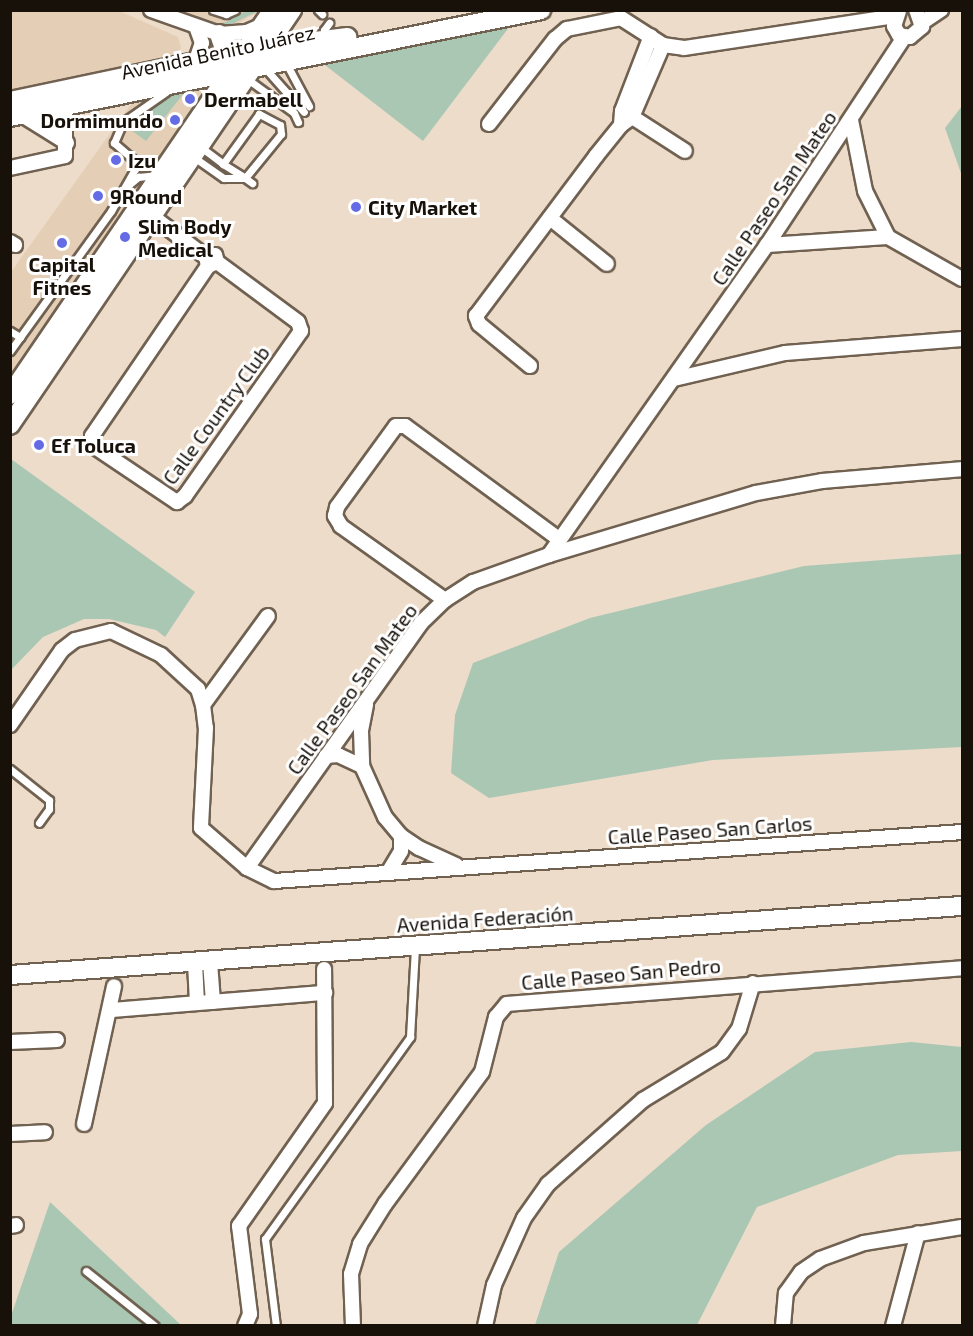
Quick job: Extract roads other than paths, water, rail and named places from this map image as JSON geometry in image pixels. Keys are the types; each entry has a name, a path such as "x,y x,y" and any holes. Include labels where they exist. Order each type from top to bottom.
{"main road":[{"path":"10,425 52,350 162,175 292,10"},
{"name":"Avenida Benito Juárez","path":"16,116 175,85 248,63 327,31 481,10"},
{"name":"Avenida Benito Juárez","path":"10,100 195,63 285,60 541,10"},
{"path":"11,394 52,350 152,216 235,95 268,18"},
{"path":"219,34 248,63"},
{"name":"Avenida Federación","path":"10,975 963,906"}],"street":[{"path":"151,10 197,29 219,34 247,32 268,18"},
{"path":"919,16 941,10"},
{"path":"489,124 555,39 567,29 621,18 663,45 684,48 898,13 894,26 904,37"},
{"name":"Calle Paseo San Mateo","path":"247,868 422,623 445,600 473,582 549,555 766,245 904,37 915,36 919,16"},
{"path":"195,63 202,43 197,29"},
{"path":"625,117 651,36"},
{"path":"530,366 479,324 476,316 625,117 663,45"},
{"path":"10,168 62,158 67,143 65,108"},
{"path":"16,116 67,143"},
{"path":"625,117 685,152"},
{"path":"851,120 865,191 888,237"},
{"name":"Calle Country Club","path":"152,216 210,262 298,322 301,331 185,496 177,502 95,447 92,436 210,262"},
{"path":"550,218 607,264"},
{"path":"766,245 888,237 963,279"},
{"path":"674,379 785,353 963,339"},
{"path":"445,600 341,526 335,516 337,507 396,426 405,426 559,539"},
{"path":"549,555 778,488 963,470"},
{"path":"203,705 268,616"},
{"path":"10,725 62,650 89,634 111,632 161,655 198,689 203,705 206,728 201,828 247,868"},
{"path":"368,698 361,731 362,766 384,817 401,836 461,867"},
{"path":"326,756 338,755 362,766"},
{"name":"Calle Paseo San Carlos","path":"247,868 274,881 389,871 963,832"},
{"path":"389,871 401,851 401,836"},
{"path":"203,962 213,1002"},
{"path":"197,1003 203,962"},
{"name":"Calle Paseo San Pedro","path":"353,1326 351,1274 360,1244 385,1204 482,1072 496,1017 507,1004 963,968"},
{"path":"245,1326 250,1314 239,1226 325,1102 324,969"},
{"path":"485,1326 494,1285 524,1218 548,1184 643,1100 722,1052 739,1029 753,983"},
{"path":"84,1124 112,1010 114,986"},
{"path":"112,1010 325,993"},
{"path":"10,1042 57,1040"},
{"path":"10,1134 45,1132"},
{"path":"783,1326 786,1293 801,1272 820,1259 864,1243 963,1227"},
{"path":"893,1326 918,1233"}],"lane":[{"path":"213,10 226,14 236,10"},
{"path":"248,63 307,109 285,60"},
{"path":"248,63 294,113 298,122"},
{"path":"10,351 122,191 136,164 115,146 114,139 123,122 175,85"},
{"path":"196,151 226,179 245,178 282,131 264,114 257,116 223,164"},
{"path":"196,151 223,164 252,183"},
{"path":"122,191 138,177 162,175"},
{"path":"10,331 20,337 27,336 44,311"},
{"path":"10,769 49,800 50,809 39,823"},
{"path":"276,1326 265,1244 268,1233 410,1037 415,946"},
{"path":"86,1271 155,1326"}],"place":[{"name":"Dermabell","path":"190,99"},
{"name":"Dormimundo","path":"175,120"},
{"name":"Izu","path":"116,160"},
{"name":"9Round","path":"98,196"},
{"name":"City Market","path":"356,207"},
{"name":"Slim Body Medical","path":"125,237"},
{"name":"Capital Fitnes","path":"62,243"},
{"name":"Ef Toluca","path":"39,445"}]}
